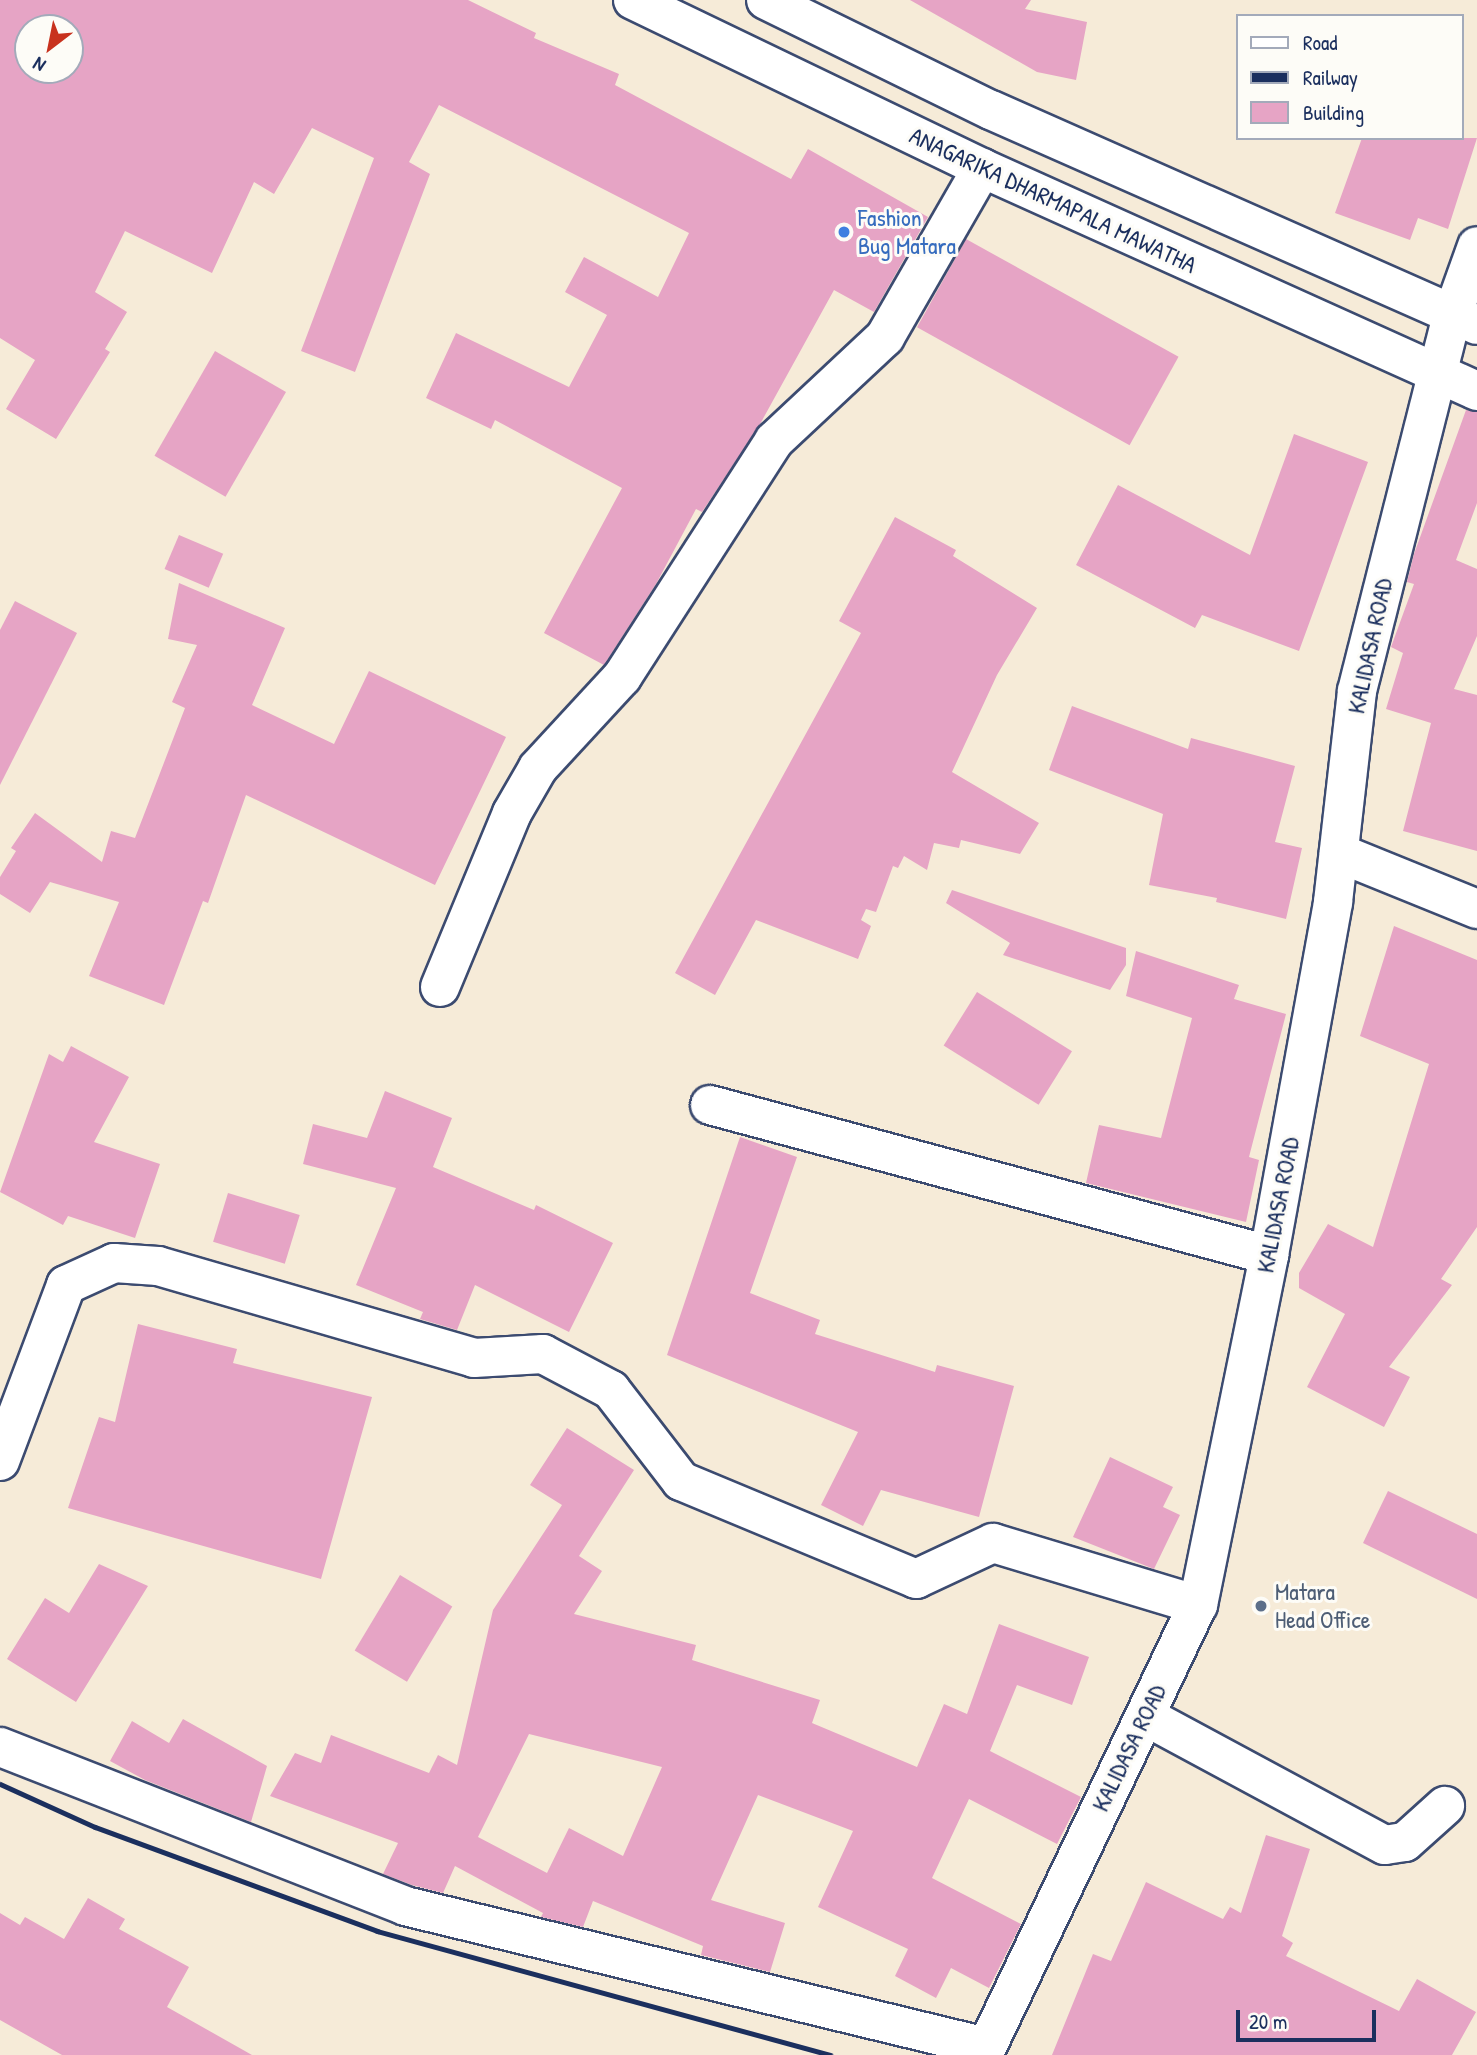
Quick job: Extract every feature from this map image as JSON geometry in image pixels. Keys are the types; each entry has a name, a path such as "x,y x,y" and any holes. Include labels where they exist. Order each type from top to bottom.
{"main road":[{"name":"ANAGARIKA DHARMAPALA MAWATHA","path":"634,0 982,168 1477,391"},
{"path":"766,0 991,110 1465,321"},
{"path":"440,987 512,813 538,768 622,677 774,441 885,337 982,168"},
{"name":"KALIDASA ROAD","path":"985,2051 1198,1605 1269,1255 1339,853 1357,691 1436,374 1465,321 1477,246"},
{"path":"1339,853 1477,909"},
{"path":"710,1105 1269,1255"},
{"path":"0,1461 66,1284 114,1263 158,1266 474,1358 544,1354 611,1390 681,1481 916,1579 993,1543 1198,1605"},
{"path":"1145,1716 1385,1845 1405,1843 1445,1806"},
{"path":"0,1747 405,1906 985,2051"}],"building":[{"path":"0,0 468,0 536,33 534,38 619,74 615,85 791,179 808,149 928,217 874,312 834,290 759,426 702,512 696,509 656,584 604,665 544,633 622,488 495,420 491,429 426,398 456,333 569,387 607,315 565,292 584,257 658,297 689,233 439,105 409,162 430,174 355,372 301,351 374,158 312,128 274,194 254,182 212,273 125,231 95,292 127,312 105,349 110,352 56,439 6,409 35,360 0,338"},
{"path":"910,0 1031,0 1025,9 1087,22 1076,80 1037,72"},
{"path":"1477,138 1448,229 1418,218 1410,240 1335,213 1361,140"},
{"path":"966,239 1179,357 1130,445 917,327"},
{"path":"215,351 286,392 226,497 154,456"},
{"path":"1466,410 1477,412 1477,503 1456,560 1477,569 1477,636 1454,689 1477,695 1477,851 1403,831 1431,723 1386,709 1403,653 1391,647 1414,584 1407,582 1414,554"},
{"path":"1294,434 1368,462 1299,651 1202,615 1195,628 1076,565 1118,485 1250,555"},
{"path":"895,517 956,550 953,556 1037,608 997,675 952,772 1039,823 1020,854 961,840 959,848 934,843 927,870 904,856 898,868 893,866 876,912 866,909 861,920 871,926 858,959 756,920 715,995 675,973 861,633 839,621"},
{"path":"179,535 223,554 209,588 165,569"},
{"path":"179,583 285,628 252,705 334,744 369,671 506,737 435,885 246,795 208,903 203,901 164,1005 89,976 119,902 50,882 30,913 0,894 0,877 16,851 11,848 35,813 102,862 111,831 135,838 185,708 172,702 197,645 168,639"},
{"path":"15,601 77,633 0,785 0,630"},
{"path":"1072,706 1188,749 1191,738 1295,766 1275,842 1302,848 1286,919 1216,902 1217,898 1149,885 1163,814 1049,770"},
{"path":"952,890 1126,948 1126,965 1110,990 1003,955 1010,943 946,903"},
{"path":"1394,926 1477,960 1477,1227 1441,1279 1452,1285 1389,1367 1410,1377 1384,1427 1307,1387 1345,1314 1299,1288 1299,1273 1328,1224 1373,1247 1429,1064 1360,1036"},
{"path":"1136,951 1239,985 1234,999 1286,1014 1249,1157 1259,1160 1246,1222 1086,1183 1099,1125 1161,1138 1192,1018 1126,996"},
{"path":"977,992 1072,1051 1039,1105 944,1045"},
{"path":"71,1046 129,1077 94,1142 160,1164 135,1238 68,1216 63,1225 0,1192 49,1054 63,1062"},
{"path":"385,1091 452,1118 433,1167 534,1210 536,1205 613,1243 569,1332 475,1285 457,1330 420,1319 423,1312 356,1285 396,1188 303,1164 313,1124 367,1138"},
{"path":"740,1137 797,1157 750,1293 820,1320 815,1334 935,1372 937,1365 1014,1386 979,1517 881,1490 863,1526 821,1505 858,1432 667,1355"},
{"path":"228,1193 300,1215 285,1264 213,1242"},
{"path":"138,1324 237,1349 233,1363 372,1397 321,1579 68,1508 99,1417 115,1422"},
{"path":"567,1428 634,1470 579,1556 602,1571 574,1614 696,1645 692,1660 820,1700 812,1723 917,1767 944,1704 967,1714 999,1624 1089,1657 1072,1705 1017,1685 990,1751 1081,1797 1057,1844 969,1799 932,1878 1021,1924 989,1988 951,1968 936,1998 895,1976 908,1949 818,1907 853,1831 758,1795 711,1900 785,1923 770,1972 701,1955 703,1946 593,1901 583,1927 541,1917 543,1913 455,1866 443,1893 412,1885 383,1874 398,1843 270,1796 295,1753 321,1763 331,1735 429,1773 438,1755 457,1765 493,1610 562,1505 530,1485","holes":["529,1734 662,1767 623,1856 569,1828 547,1873 478,1837"]},
{"path":"1110,1457 1173,1487 1163,1507 1180,1515 1154,1569 1073,1537"},
{"path":"1388,1491 1477,1534 1477,1599 1363,1543"},
{"path":"99,1564 148,1586 76,1702 7,1659 45,1598 69,1613"},
{"path":"400,1575 452,1606 407,1682 355,1650"},
{"path":"183,1719 267,1766 251,1822 145,1780 110,1761 132,1721 169,1743"},
{"path":"1266,1835 1310,1849 1282,1936 1293,1943 1286,1956 1399,2011 1417,1979 1476,2012 1452,2055 1052,2055 1093,1954 1111,1961 1146,1882 1223,1919 1230,1907 1241,1913"},
{"path":"88,1898 125,1919 119,1929 189,1967 167,2007 252,2055 62,2055 0,2020 0,1913 20,1925 25,1917 64,1939"}],"railway":[{"path":"0,1784 95,1827 377,1931 830,2055"}],"place":[{"name":"Fashion Bug Matara","path":"844,232"},
{"name":"Matara Head Office","path":"1261,1606"}]}
